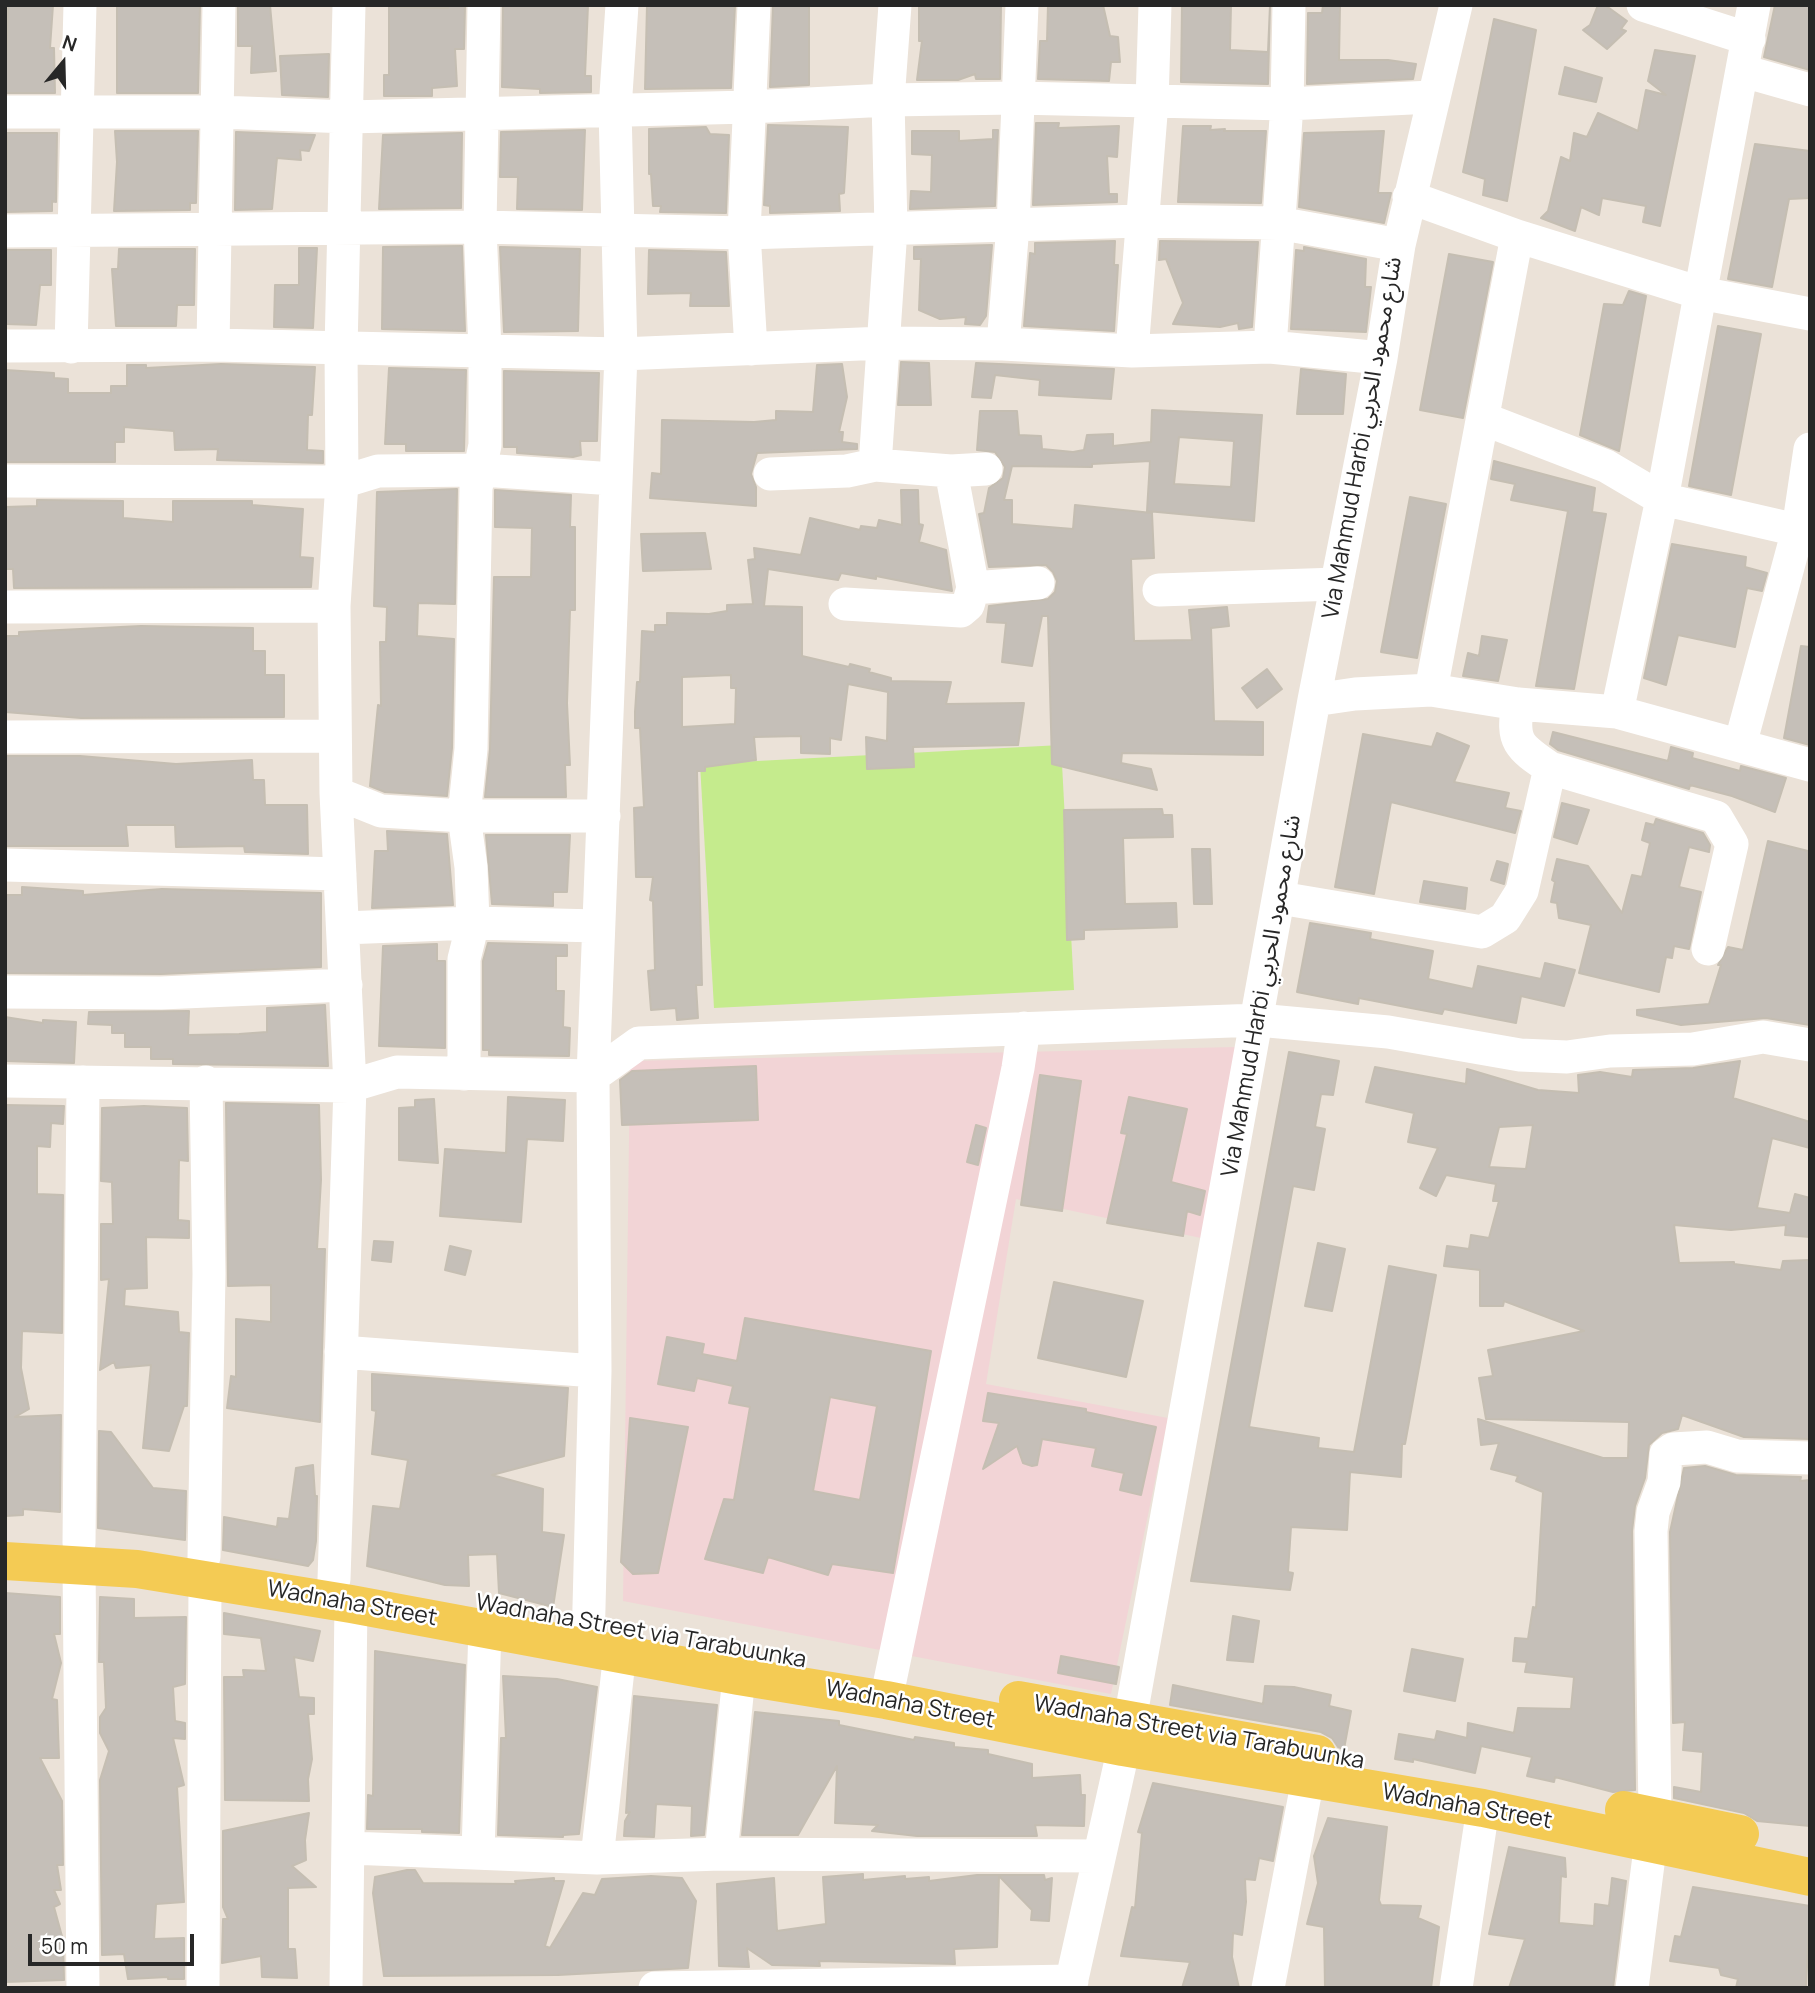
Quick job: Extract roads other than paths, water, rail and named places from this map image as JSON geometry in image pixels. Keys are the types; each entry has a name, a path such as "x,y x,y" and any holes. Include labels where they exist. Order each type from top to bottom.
{"main road":[{"path":"5,1539 79,1554"},
{"name":"Wadnaha Street","path":"5,1561 79,1554 204,1568 342,1591 485,1627 599,1640 739,1676 810,1674 1127,1734 1308,1779 1483,1808 1653,1828 1810,1877"},
{"name":"Wadnaha Street via Tarabuunka","path":"342,1591 599,1640 810,1674"},
{"name":"Wadnaha Street via Tarabuunka","path":"1127,1734 1653,1828 1810,1852"}],"street":[{"path":"71,347 80,5"},
{"path":"213,345 219,5"},
{"path":"346,1988 349,1848 342,1591 341,1352 350,1086 336,793 334,606 342,482 341,349 349,5"},
{"path":"464,1074 464,959 473,923 471,867 464,816 471,749 476,488 482,470 485,351 480,227 484,5"},
{"path":"597,1858 599,1640 593,1076 614,479 621,354 615,109 622,5"},
{"path":"751,349 744,233 754,5"},
{"path":"874,465 891,229 888,100 895,5"},
{"path":"1003,344 1013,226 1015,98 1021,5"},
{"path":"1132,351 1140,221 1152,102 1155,5"},
{"path":"1270,347 1287,104 1289,5"},
{"name":"Via Mahmud Harbi شارع محمود الحربي","path":"1071,1985 1127,1734 1314,700 1381,358 1399,245 1456,5"},
{"path":"1643,5 1746,55 1810,90"},
{"path":"1617,712 1662,499 1754,5"},
{"path":"5,112 219,111 348,117 748,107 888,100 1015,98 1287,104 1432,97"},
{"path":"1409,197 1517,236 1700,293 1810,314"},
{"path":"5,231 480,227 744,233 1140,221 1279,223 1399,245"},
{"path":"1431,690 1517,236"},
{"path":"5,346 213,345 621,354 884,343 1003,344 1132,351 1270,347 1381,358"},
{"path":"1484,419 1606,466 1662,499 1804,531"},
{"path":"1740,745 1804,531 1810,449"},
{"path":"770,474 847,471 874,465 951,471 986,469"},
{"path":"5,481 342,482 378,471 482,470 614,479"},
{"path":"845,604 961,611 968,605 973,588 951,471"},
{"path":"973,588 1038,583"},
{"path":"1159,590 1337,584"},
{"path":"5,607 334,606"},
{"path":"1314,700 1355,694 1431,690 1518,704 1617,712 1810,765"},
{"path":"1518,704 1513,729 1517,741 1527,752 1550,768 1716,817 1732,844 1707,949"},
{"path":"5,737 335,736"},
{"path":"1280,898 1482,932 1505,918 1522,891 1550,768"},
{"path":"336,793 381,811 464,816 604,816"},
{"path":"5,865 340,874"},
{"path":"343,928 473,923 598,926"},
{"path":"5,992 161,993 346,985"},
{"path":"5,1081 350,1086 397,1072 593,1076 639,1043 1258,1020 1388,1032 1520,1055 1567,1057 1610,1051 1693,1049 1763,1037 1810,1045"},
{"path":"888,1689 1018,1068 1024,1028"},
{"path":"83,1082 79,1554 83,1988"},
{"path":"203,1988 204,1568 209,1275 206,1082"},
{"path":"341,1352 595,1371"},
{"path":"1632,1988 1653,1828 1651,1531 1653,1511 1664,1482 1666,1454 1673,1449 1707,1447 1737,1456 1810,1458"},
{"path":"478,1853 485,1627"},
{"path":"721,1854 739,1676"},
{"path":"1268,1988 1308,1779"},
{"path":"1456,1988 1483,1808"},
{"path":"349,1848 597,1858 721,1854 1098,1856"},
{"path":"655,1988 1071,1985"}]}
